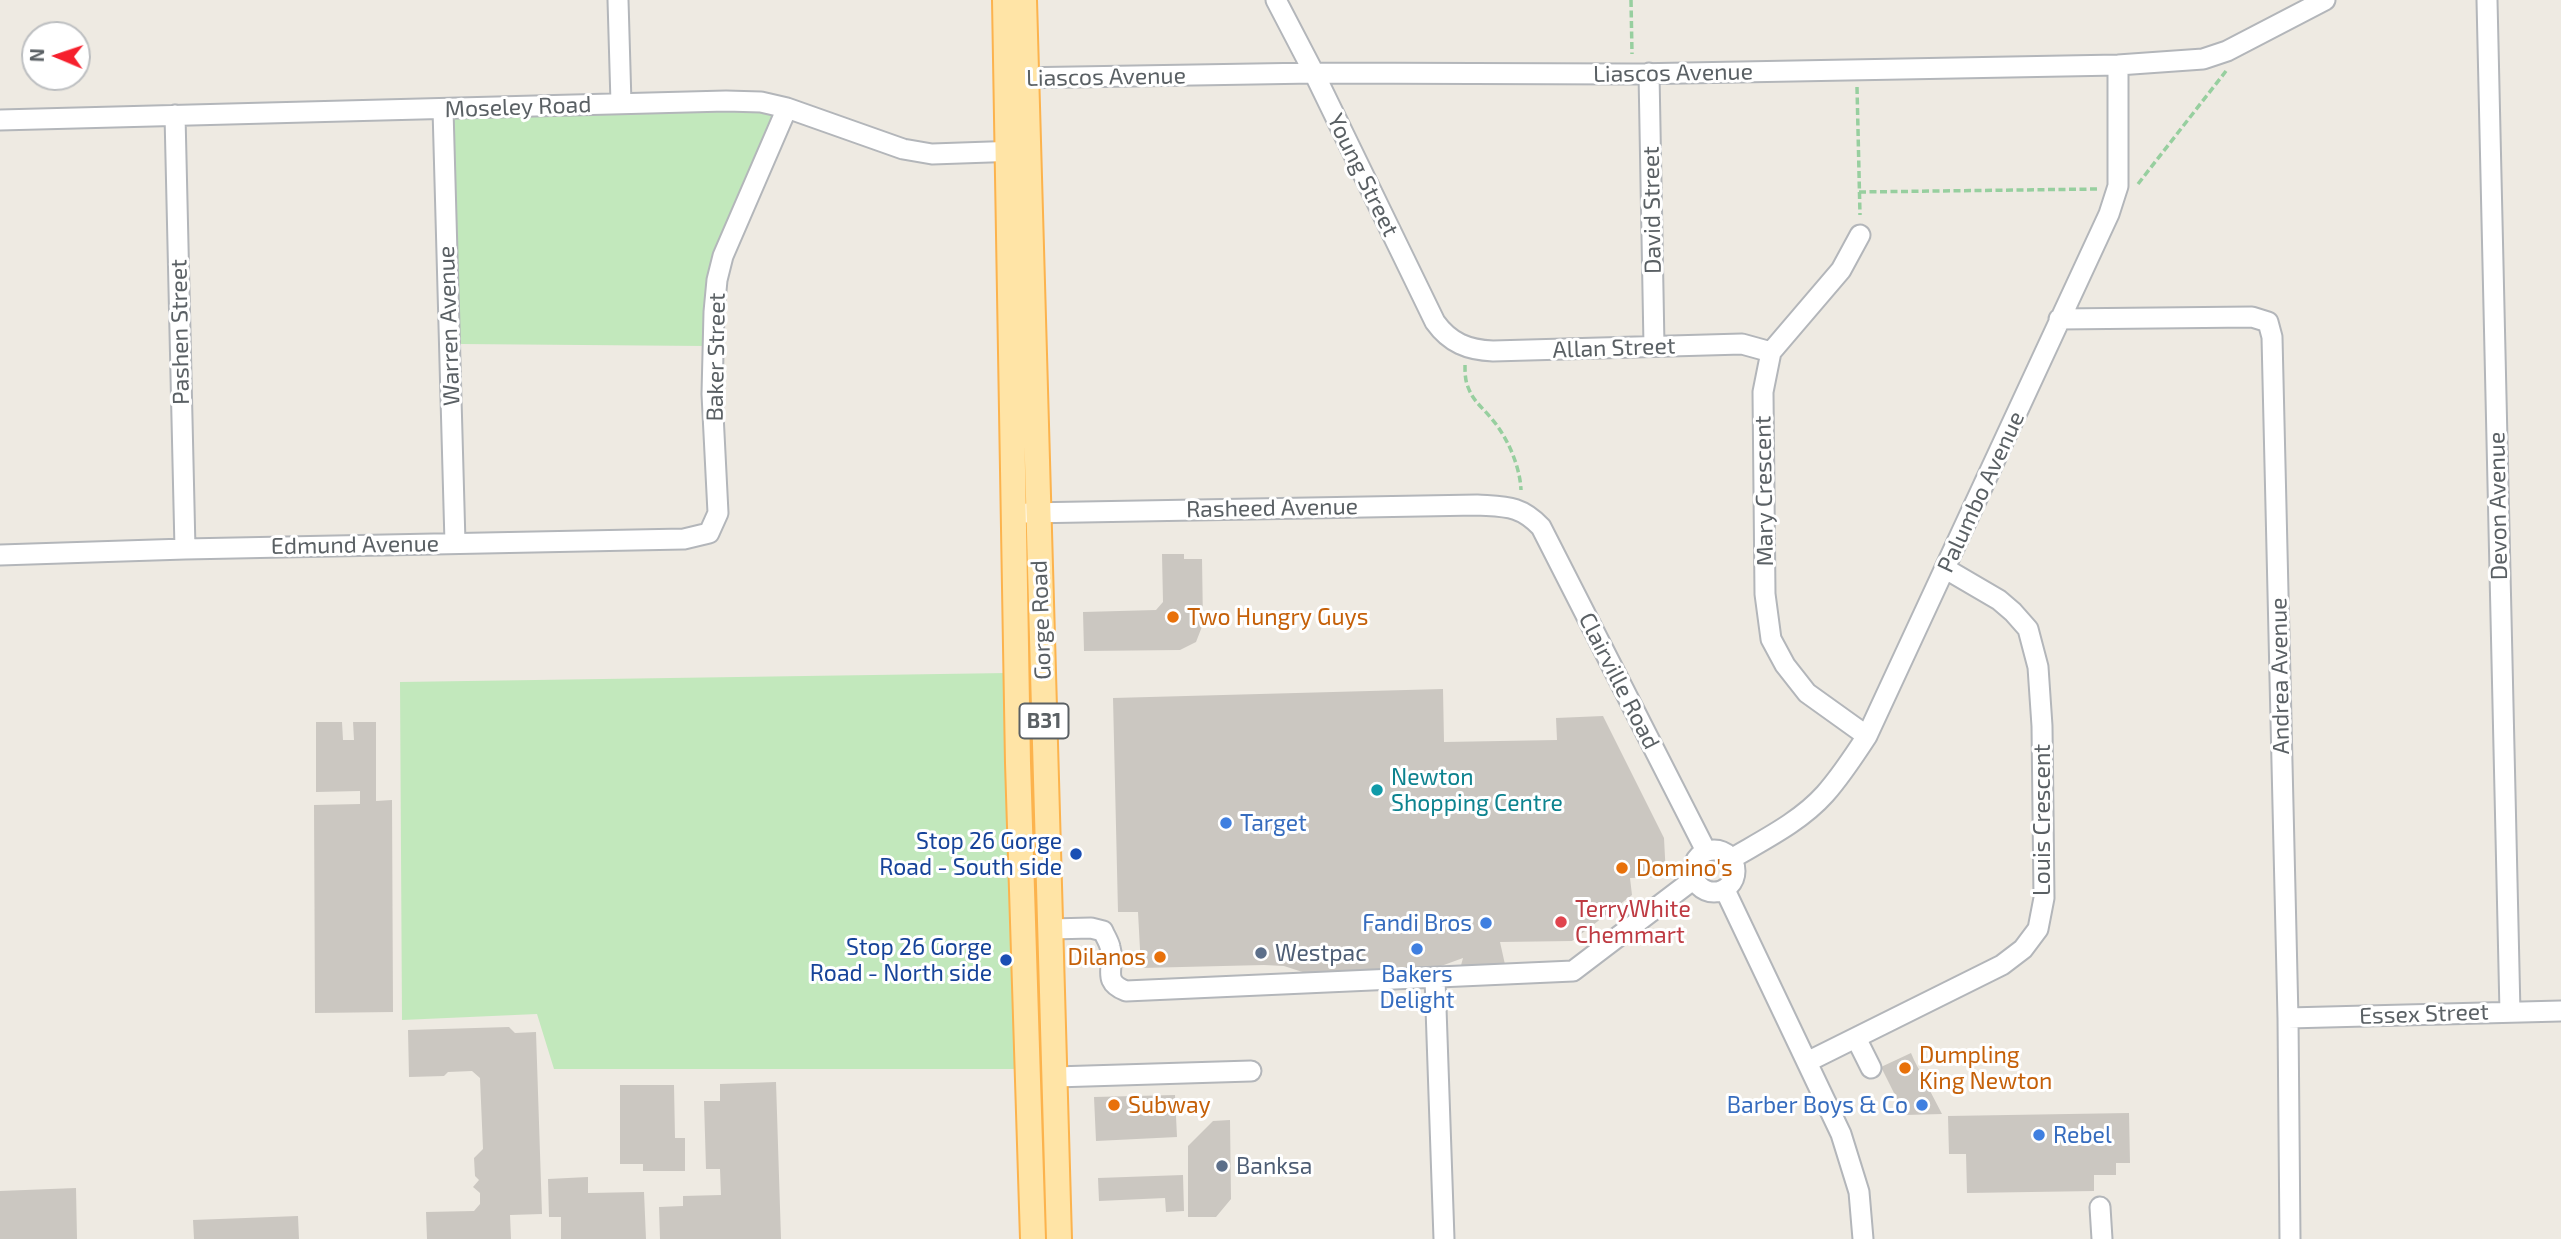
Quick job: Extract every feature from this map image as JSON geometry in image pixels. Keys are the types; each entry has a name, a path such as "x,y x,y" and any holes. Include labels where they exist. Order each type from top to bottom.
{"main road":[{"name":"Gorge Road","path":"1005,0 1017,78"},
{"name":"Gorge Road","path":"1024,0 1017,78 1026,513 1023,909 1033,1239"},
{"name":"Gorge Road","path":"1026,513 1051,929 1059,1239"},
{"path":"1023,909 1051,929"},
{"path":"1029,1109 1055,1077"}],"street":[{"path":"618,0 621,103"},
{"name":"Young Street","path":"1276,0 1435,323 1443,334 1457,344"},
{"name":"Liascos Avenue","path":"1017,78 1314,73 1640,74 2118,65 2203,59 2227,51 2325,0"},
{"name":"Devon Avenue","path":"2487,0 2510,1012"},
{"name":"Palumbo Avenue","path":"1731,859 1790,823 1823,796 1844,771 1867,736 2109,214 2118,186 2118,65"},
{"name":"David Street","path":"1640,74 1654,346"},
{"name":"Moseley Road","path":"0,120 621,103 761,102 787,108 903,149 932,154 1019,151"},
{"name":"Baker Street","path":"709,533 718,513 712,394 717,280 723,256 787,108"},
{"name":"Warren Avenue","path":"443,109 455,543"},
{"name":"Pashen Street","path":"175,115 185,549"},
{"name":"Mary Crescent","path":"1860,235 1841,270 1771,352 1763,392 1765,594 1771,639 1785,665 1807,693 1867,736"},
{"name":"Andrea Avenue","path":"2059,319 2252,317 2268,322 2272,337 2288,1018 2290,1239"},
{"name":"Allan Street","path":"1457,344 1473,350 1493,351 1742,344 1771,352"},
{"name":"Rasheed Avenue","path":"1026,513 1477,505 1510,508 1528,514"},
{"name":"Clairville Road","path":"1528,514 1541,527 1706,851"},
{"name":"Edmund Avenue","path":"0,555 684,539 709,533"},
{"name":"Louis Crescent","path":"1807,1062 2002,965 2023,949 2038,929 2044,898 2042,726 2038,667 2028,629 1999,600 1946,569"},
{"path":"1706,851 1723,852 1731,859 1735,872 1732,883 1725,890 1713,893 1705,891 1694,879 1694,864 1706,851"},
{"path":"1051,929 1091,928 1103,931 1111,948 1110,980 1116,987 1126,991 1573,971 1694,879"},
{"path":"1725,890 1841,1133 1859,1192 1863,1239"},
{"path":"1435,979 1444,1239"},
{"name":"Essex Street","path":"2288,1018 2561,1011"},
{"path":"1856,1038 1871,1068"},
{"path":"1055,1077 1251,1072"},
{"path":"2100,1207 2102,1239"}],"path":[{"path":"1630,0 1640,74"},
{"path":"1857,70 1860,235"},
{"path":"2136,186 2227,70"},
{"path":"1859,192 2103,189"}],"green space":[{"path":"715,108 776,114 709,272 705,346 460,344 451,117"},
{"path":"1008,673 1015,1069 554,1069 537,1014 402,1020 400,682"}],"building":[{"path":"1162,554 1184,554 1184,559 1202,559 1203,624 1196,642 1180,650 1084,651 1083,612 1156,610 1163,602"},
{"name":"Newton Shopping Centre","path":"1443,689 1444,742 1557,740 1556,718 1603,716 1664,838 1666,877 1630,878 1632,895 1572,941 1500,942 1506,969 1460,969 1463,958 1422,973 1318,977 1284,966 1141,968 1138,912 1118,912 1113,698"},
{"path":"316,722 342,722 343,740 354,740 353,722 376,722 376,801 392,800 393,1012 315,1013 314,805 360,804 360,791 316,792"},
{"path":"509,1027 515,1033 536,1032 542,1214 510,1215 511,1239 427,1239 426,1212 474,1211 480,1204 480,1193 473,1187 479,1180 475,1176 474,1158 483,1149 480,1078 472,1071 448,1072 444,1076 409,1077 408,1030"},
{"path":"1911,1053 1942,1114 1905,1115 1881,1067"},
{"path":"776,1082 781,1239 660,1239 659,1207 683,1206 683,1196 721,1195 720,1169 706,1169 704,1101 720,1101 720,1084"},
{"path":"620,1085 674,1085 675,1138 685,1138 685,1171 643,1171 643,1164 620,1164"},
{"path":"1175,1095 1177,1137 1096,1141 1094,1097"},
{"name":"Rebel","path":"2129,1113 2130,1163 2116,1163 2116,1175 2094,1175 2094,1191 1967,1193 1966,1154 1949,1154 1948,1116"},
{"path":"1230,1120 1231,1199 1216,1217 1188,1217 1188,1146 1213,1121"},
{"path":"1183,1175 1184,1211 1166,1212 1165,1198 1099,1201 1098,1178"},
{"path":"588,1177 588,1193 644,1192 646,1239 561,1239 561,1217 549,1217 548,1179"},
{"path":"76,1188 77,1239 0,1239 0,1191"},
{"path":"298,1216 299,1239 194,1239 193,1220"}],"place":[{"name":"Two Hungry Guys","path":"1173,617"},
{"name":"Newton Shopping Centre","path":"1377,790"},
{"name":"Target","path":"1226,823"},
{"name":"Stop 26 Gorge Road - South side","path":"1076,854"},
{"name":"Domino's","path":"1622,868"},
{"name":"TerryWhite Chemmart","path":"1561,922"},
{"name":"Fandi Bros","path":"1486,923"},
{"name":"Bakers Delight","path":"1417,949"},
{"name":"Westpac","path":"1261,953"},
{"name":"Dilanos","path":"1160,957"},
{"name":"Stop 26 Gorge Road - North side","path":"1006,960"},
{"name":"Dumpling King Newton","path":"1905,1068"},
{"name":"Subway","path":"1114,1105"},
{"name":"Barber Boys & Co","path":"1922,1105"},
{"name":"Rebel","path":"2039,1135"},
{"name":"Banksa","path":"1222,1166"}]}
